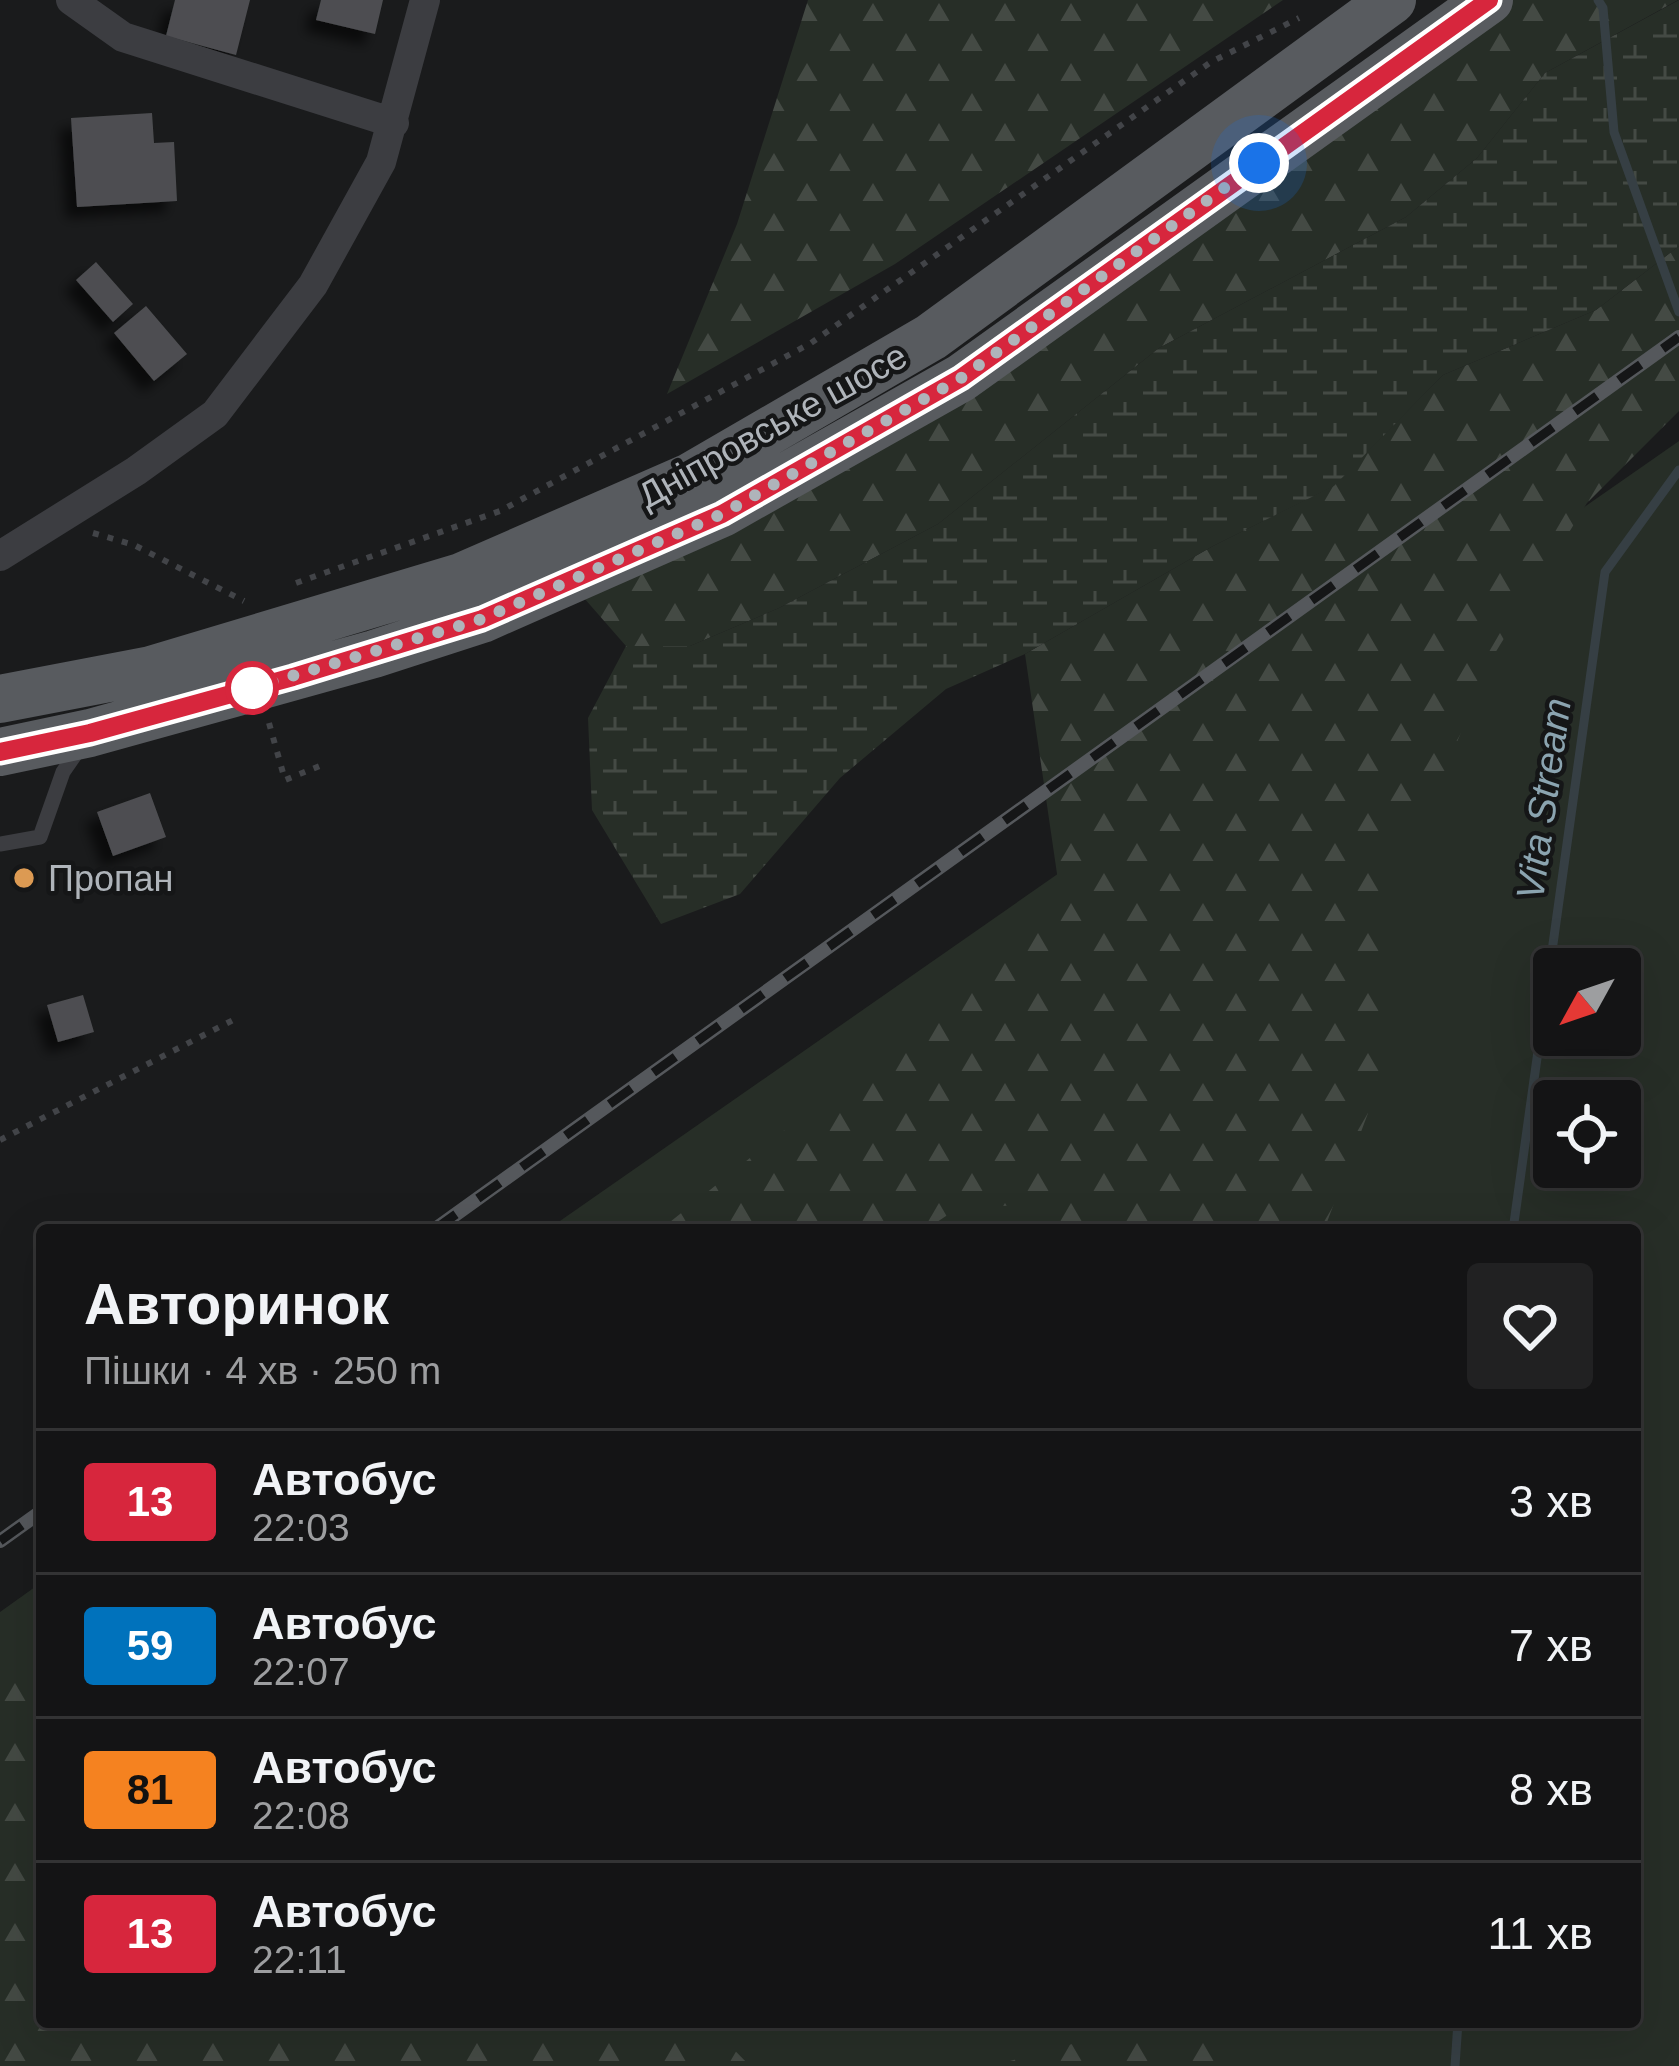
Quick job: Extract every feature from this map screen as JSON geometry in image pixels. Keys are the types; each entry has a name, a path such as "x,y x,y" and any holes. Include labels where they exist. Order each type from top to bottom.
{"main road":[{"name":"Дніпровське шосе","path":"0,699 152,670 461,577 691,477 931,337 1392,0"},
{"name":"Дніпровське шосе","path":"0,752 90,733 482,619 722,514 961,378 1489,0"}],"street":[{"path":"71,0 123,37 394,123"},
{"path":"0,556 136,471 215,414 313,285 381,162 425,0"}],"lane":[{"path":"0,844 40,837 63,772 90,733"}],"path":[{"path":"284,587 500,511 812,343 1211,62 1313,9"},
{"path":"54,520 134,545 241,602 263,595"},
{"path":"285,780 322,765"},
{"path":"0,1140 237,1018"}],"green space":[{"path":"808,0 1283,0 895,264 667,394 737,224"},
{"path":"1489,0 1678,0 1545,73 1477,158 1406,217 1159,348 938,524 779,608 690,646 626,646 570,582 722,513"},
{"path":"1679,0 1679,246 1596,310 1443,375 1334,486 1213,546 1025,654 946,689 840,778 740,894 661,924 592,810 588,718 626,646 690,646 779,608 938,524 1159,348 1406,217 1477,158 1545,73"},
{"path":"1679,246 1679,411 1587,503 1492,658 1427,814 1380,855 1379,1084 1326,1224 1027,1224 1026,1204 955,1210 934,1224 667,1224 1062,908 1025,654 1213,546 1333,486 1443,375 1596,310"},
{"path":"1679,441 1679,2066 0,2066 0,1612 36,1586 36,2028 1641,2028 1641,1224 556,1224"},
{"path":"36,1664 36,2028 713,2028 750,2066 0,2066 0,1691"},
{"path":"1110,2028 1230,2028 1250,2052 1241,2066 992,2066 1083,2041"}],"building":[{"path":"175,0 250,0 236,55 166,36"},
{"path":"321,0 383,0 375,34 316,20"},
{"path":"152,113 154,143 174,142 177,201 77,207 71,118"},
{"path":"96,262 133,304 113,322 76,280"},
{"path":"146,306 187,354 154,381 114,333"},
{"path":"150,793 166,837 113,856 97,812"},
{"path":"83,995 94,1032 58,1042 47,1005"}],"waterway":[{"name":"Vita Stream","path":"1598,0 1603,8 1614,132 1679,312"},
{"name":"Vita Stream","path":"1514,1224 1605,572 1679,470"},
{"name":"Vita Stream","path":"1455,2066 1458,2028"}],"railway":[{"path":"442,1224 1679,337"},
{"path":"0,1541 36,1515"}],"bus line":[{"name":"13","path":"0,752 90,733 293,677 482,619 722,514 961,378 1489,0"}],"place":[{"name":"Пропан","path":"24,878"}],"route":[{"path":"252,688 482,619 722,514 961,378 1259,163"}]}
